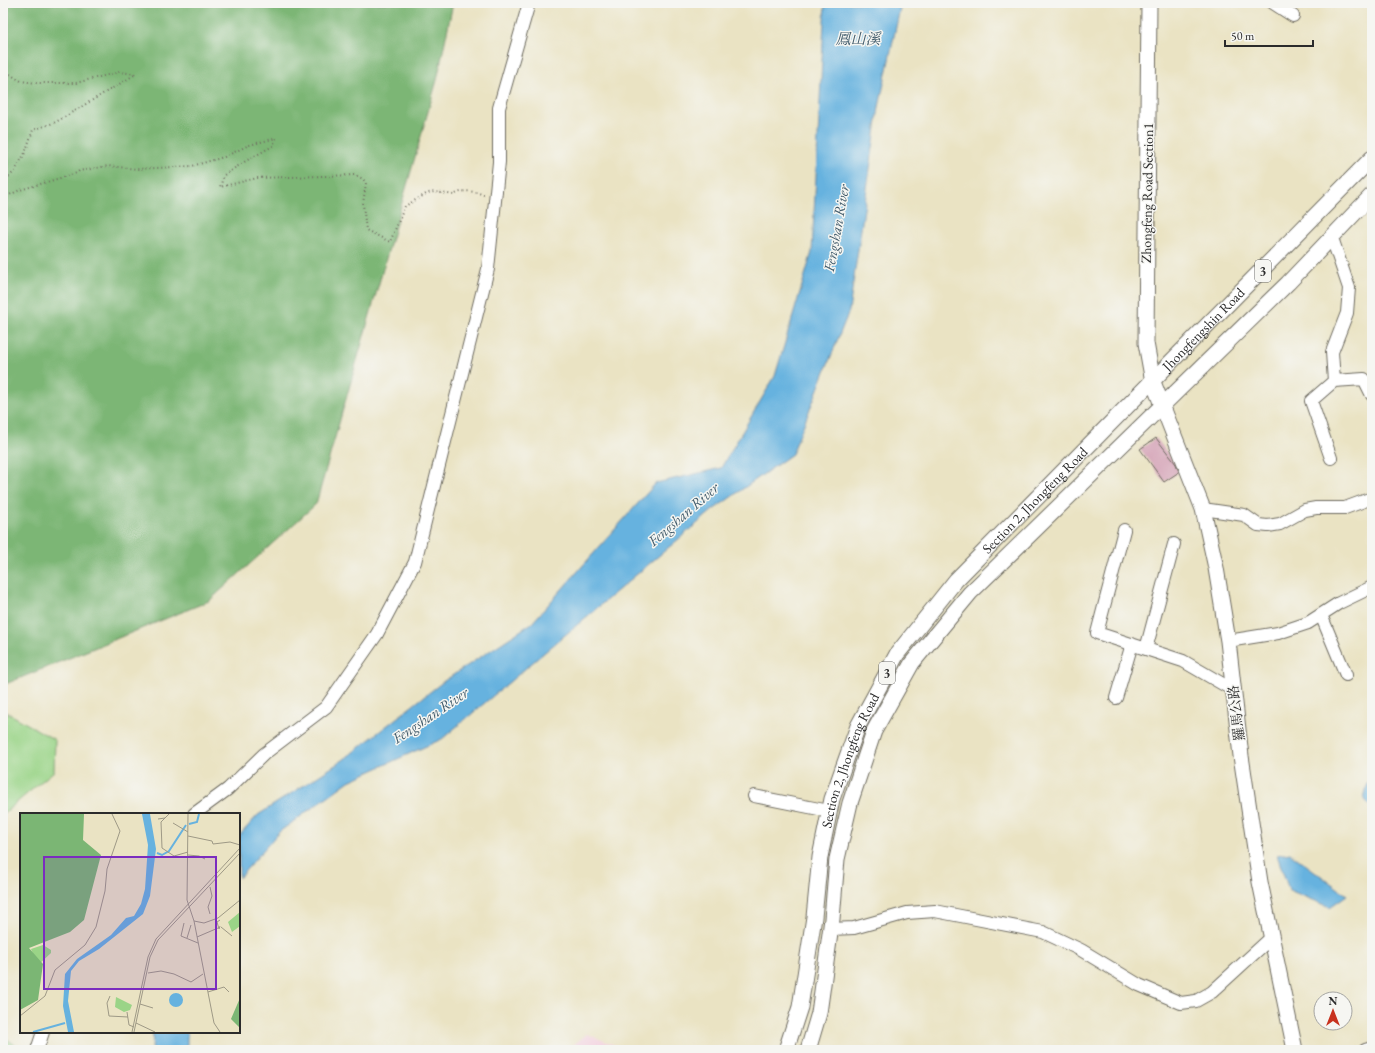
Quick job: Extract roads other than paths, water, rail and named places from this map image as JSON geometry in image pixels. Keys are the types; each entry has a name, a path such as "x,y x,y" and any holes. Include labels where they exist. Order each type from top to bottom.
{"main road":[{"name":"Zhongfeng Road Section1","path":"1149,3 1145,315 1146,343 1153,382"},
{"name":"Jhongfengshin Road","path":"1153,382 1372,158"},
{"name":"Jhongfengshin Road","path":"1163,406 1332,238 1372,195"},
{"name":"羅馬公路","path":"1153,382 1203,509 1216,568 1228,641 1233,690 1260,882 1295,1050"},
{"name":"Section 2, Jhongfeng Road","path":"786,1050 800,1007 812,933 820,857 832,799 858,726 897,654 956,580 1153,382"},
{"name":"Section 2, Jhongfeng Road","path":"808,1050 819,1013 831,932 837,859 850,803 874,731 912,664 970,593 1163,406"},
{"path":"853,740 868,747"},
{"path":"812,933 831,932"}],"street":[{"path":"195,813 228,789 264,754 326,707 377,634 415,562 488,269 499,162 499,108 529,3"},
{"path":"1273,3 1293,16"},
{"path":"1332,238 1349,288 1347,313 1332,352 1334,381"},
{"path":"1331,458 1311,401 1334,381 1364,379 1372,395"},
{"path":"1203,509 1244,514 1258,525 1268,526 1280,524 1305,510 1316,508 1345,508 1372,498"},
{"path":"1124,530 1097,633 1182,660 1233,690"},
{"path":"1146,649 1174,544"},
{"path":"1228,641 1278,633 1308,623 1339,603 1372,587"},
{"path":"1321,614 1346,675"},
{"path":"1116,698 1132,644"},
{"path":"754,796 829,811"},
{"path":"831,932 854,928 907,914 935,910 1043,932 1081,950 1139,984 1181,1002 1196,1001 1212,992 1272,937"},
{"path":"36,1050 43,1033"},
{"path":"1365,1050 1372,1048"}],"water":[{"name":"鳳山溪","path":"825,3 900,3 879,107 849,311 792,454 713,510 442,739 349,781 279,832 240,877 240,835 258,815 343,760 444,681 532,623 656,483 721,468 775,376 812,252"},
{"path":"1372,780 1372,809 1364,798 1368,783"},
{"path":"1290,853 1347,895 1330,907 1289,890 1277,855"},
{"path":"153,1033 187,1033 187,1050 152,1050"}],"water label":[{"name":"Fengshan River","path":"836,228"},
{"name":"Fengshan River","path":"683,514"},
{"name":"Fengshan River","path":"430,715"}]}
